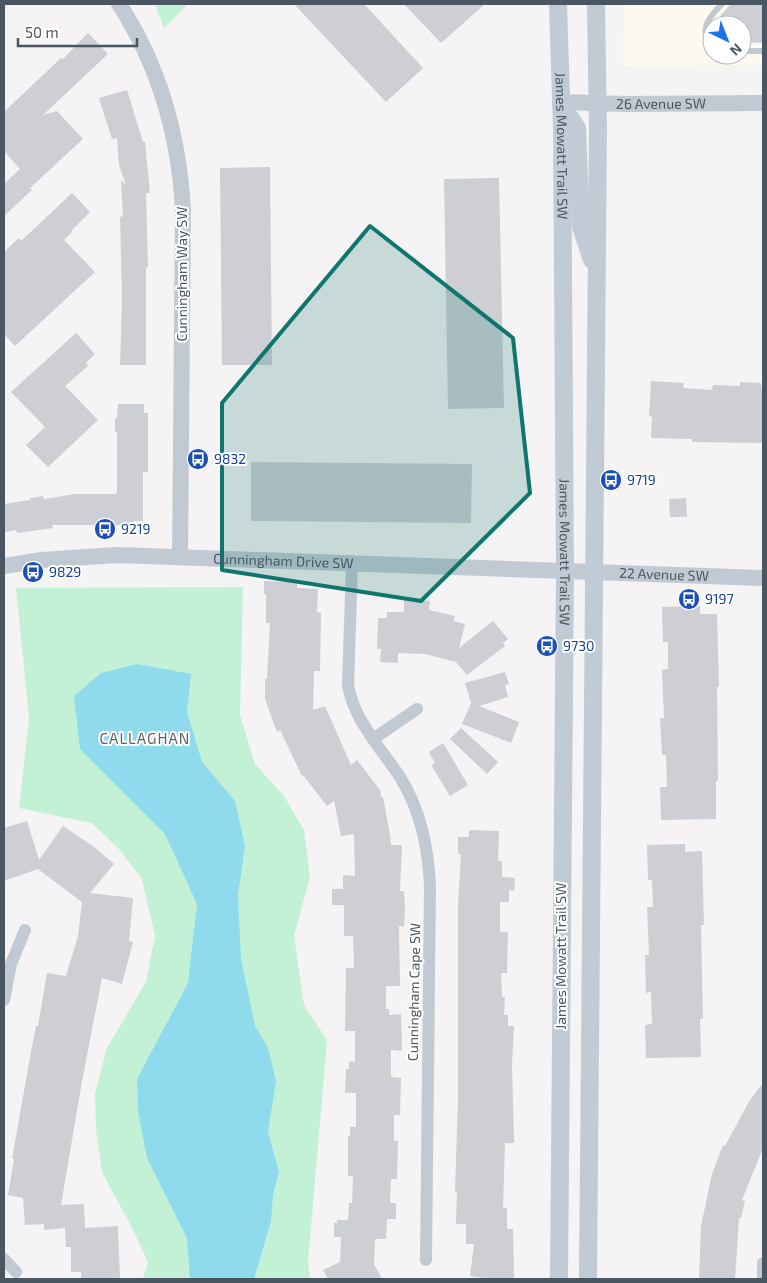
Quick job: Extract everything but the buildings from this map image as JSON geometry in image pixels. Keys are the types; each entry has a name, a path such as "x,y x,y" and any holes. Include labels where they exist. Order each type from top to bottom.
{"main road":[{"name":"James Mowatt Trail SW","path":"558,4 562,126 564,571 559,1279"},
{"name":"James Mowatt Trail SW","path":"588,1279 597,274 598,103 596,4"},
{"path":"560,102 577,128 582,227 597,274"}],"street":[{"name":"Cunningham Way SW","path":"119,4 146,52 161,89 172,123 182,179 180,556"},
{"name":"26 Avenue SW","path":"560,102 763,103"},
{"name":"Cunningham Drive SW","path":"4,566 82,556 117,555 564,571"},
{"name":"Cunningham Cape SW","path":"352,564 348,685 350,698 354,709 400,778 417,812 427,849 429,866 426,1260"},
{"name":"22 Avenue SW","path":"564,571 763,578"},
{"path":"373,739 417,709"},
{"path":"4,1000 11,964 25,930"},
{"path":"4,1259 16,1272"},
{"path":"763,1263 763,1279"}],"lane":[{"path":"711,15 722,4"}],"highlighted area":[{"path":"370,226 513,338 530,493 421,601 222,570 222,403"}],"shaded area":[{"path":"624,4 763,4 763,65 623,66"}],"green space":[{"path":"155,4 188,4 164,28"},
{"path":"243,587 240,715 255,764 284,796 304,830 310,877 294,936 304,1005 327,1040 308,1262 310,1279 143,1279 148,1262 102,1172 96,1129 95,1093 107,1048 146,982 155,936 142,879 119,849 92,823 19,808 29,718 16,588"}],"water":[{"path":"137,664 191,674 187,712 202,762 235,801 245,846 238,895 241,959 255,1026 268,1048 276,1081 268,1132 279,1172 273,1195 271,1221 254,1279 190,1279 187,1238 147,1158 138,1111 137,1079 188,983 197,904 165,834 80,749 74,696 101,673"}],"place":[{"name":"9832","path":"198,459"},
{"name":"9719","path":"611,480"},
{"name":"9219","path":"105,529"},
{"name":"9829","path":"33,572"},
{"name":"9197","path":"689,599"},
{"name":"9730","path":"547,646"}],"district":[{"name":"CALLAGHAN","path":"145,739"}]}
